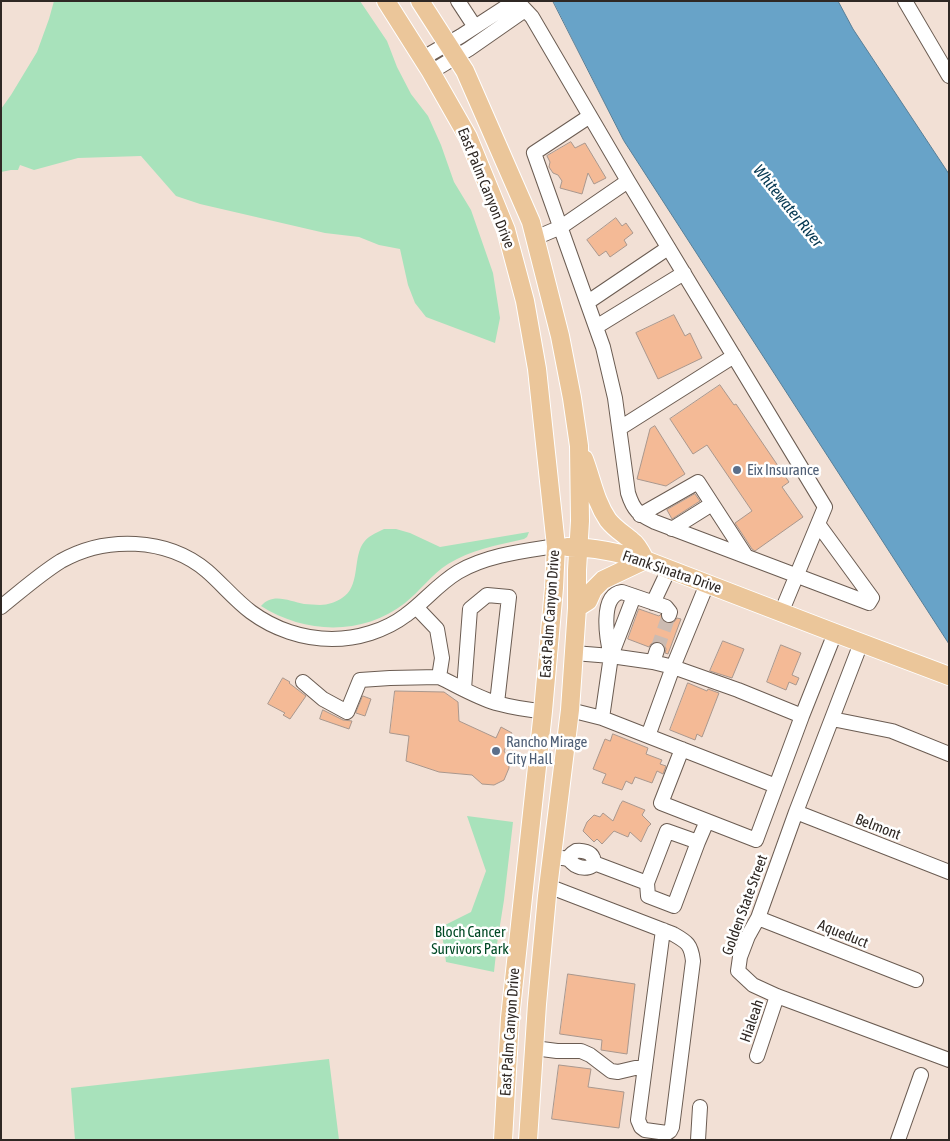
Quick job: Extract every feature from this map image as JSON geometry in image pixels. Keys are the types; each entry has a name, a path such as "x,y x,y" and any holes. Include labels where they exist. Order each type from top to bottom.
{"main road":[{"name":"East Palm Canyon Drive","path":"386,1 427,65 468,137 506,230 525,301 537,369 556,546 543,711 510,1018 503,1140"},
{"name":"East Palm Canyon Drive","path":"420,1 465,71 531,222 562,345 579,446 580,521 577,608 570,710 559,859 548,886 528,1140"},
{"path":"577,608 588,600 593,590 603,580 646,560 634,541 609,522 598,504 589,471 579,446"},
{"name":"Frank Sinatra Drive","path":"556,546 579,547 618,553 646,560 835,634 949,676"}],"street":[{"path":"458,1 475,27"},
{"path":"905,1 949,76"},
{"path":"451,50 472,48 519,4"},
{"path":"427,65 451,50 475,27 519,4"},
{"path":"519,4 532,17 628,182 825,506 781,613"},
{"path":"590,116 534,153 603,347 620,428 631,505 640,514 655,522 869,603 872,598 818,524"},
{"path":"535,238 561,227 628,182"},
{"path":"588,302 668,248"},
{"path":"596,327 684,273"},
{"path":"620,428 734,356"},
{"path":"640,514 698,482 746,556"},
{"path":"672,528 712,504"},
{"name":"Frank Sinatra Drive","path":"1,607 48,570 73,555 103,546 150,545 166,549 192,561 206,570 250,612 288,633 314,638 348,638 378,630 406,616 436,588 459,571 507,555 556,546"},
{"path":"653,603 669,569"},
{"path":"648,736 707,584"},
{"path":"611,656 607,638 608,606 611,598 616,593 622,592 666,607 670,612 669,615"},
{"path":"464,689 470,609 487,595 509,597 497,703"},
{"path":"602,718 611,656 634,596"},
{"path":"416,607 437,629 442,658 439,677"},
{"path":"682,749 661,803 756,840 835,634"},
{"name":"Golden State Street","path":"861,643 796,812 758,918 748,936 740,957 738,971 752,985 777,996 949,1060"},
{"path":"574,653 611,656 655,656 674,667 802,716"},
{"path":"303,682 323,699 346,712 360,680 439,677 497,703 543,711"},
{"path":"570,710 602,718 776,786"},
{"path":"832,719 892,732 949,754"},
{"name":"Belmont","path":"796,812 949,872"},
{"path":"698,842 667,831 646,883 648,896 674,906 707,821"},
{"path":"559,859 582,868 588,868 594,862 646,883"},
{"path":"548,886 664,930 679,937 688,944 692,952 693,961 672,1127 667,1133 645,1130 641,1127 638,1120 664,930"},
{"name":"Aqueduct","path":"758,918 916,980"},
{"name":"Hialeah","path":"757,1056 777,996"},
{"path":"534,1048 585,1052 611,1071 618,1072 645,1068"},
{"path":"898,1140 921,1075"},
{"path":"698,1140 700,1106"}],"green space":[{"path":"54,1 360,1 387,41 397,67 411,94 428,116 454,182 471,210 493,273 500,318 495,343 426,317 415,303 408,285 400,249 379,245 359,237 325,233 200,204 176,196 141,156 78,158 34,170 20,165 18,170 1,172 1,109 37,52"},
{"path":"384,529 396,529 410,533 440,547 529,532 524,539 484,548 457,559 436,573 405,603 389,614 353,626 315,626 296,622 261,606 270,599 276,598 304,604 320,605 332,603 342,598 348,593 354,581 359,551 362,545 369,537"},
{"name":"Bloch Cancer Survivors Park","path":"467,816 513,822 494,972 446,962 441,927 471,912 486,871"},
{"path":"329,1059 339,1140 75,1140 71,1088"}],"water":[{"name":"Whitewater River","path":"553,1 838,1 853,29 949,174 949,644 624,141"}],"building":[{"path":"571,142 575,148 585,143 606,178 594,184 588,173 582,194 560,188 562,181 549,167 550,162 547,156"},
{"path":"616,218 622,226 626,223 633,233 624,240 627,245 610,257 606,251 599,256 587,240"},
{"path":"674,315 685,336 690,333 702,358 658,379 636,333"},
{"path":"720,385 734,405 736,404 789,482 782,487 803,517 755,551 735,523 752,511 707,445 693,454 670,419"},
{"path":"655,426 685,474 666,486 637,479 650,429"},
{"path":"695,494 700,501 672,519 667,510"},
{"path":"639,609 659,616 661,614 662,620 670,624 677,618 681,619 668,654 665,653 666,649 660,642 655,642 649,647 628,639"},
{"path":"723,641 744,649 732,678 710,671"},
{"path":"781,645 801,653 792,675 799,678 796,685 789,682 786,690 767,682"},
{"path":"283,678 306,696 290,719 283,715 285,713 268,704"},
{"path":"688,683 707,691 708,689 719,693 702,737 697,734 695,740 670,730"},
{"path":"395,691 444,692 458,702 459,721 496,738 501,727 512,733 504,751 509,759 509,768 504,780 494,785 482,784 472,775 439,772 406,761 409,736 390,733"},
{"path":"363,696 371,699 365,716 356,713"},
{"path":"323,710 343,720 352,721 349,729 320,719"},
{"path":"613,734 648,748 646,754 662,760 660,764 666,766 663,774 657,771 652,783 635,777 632,784 626,781 622,790 602,783 606,774 593,769 605,739 610,741"},
{"path":"623,801 645,810 642,815 651,824 641,842 630,832 628,837 614,831 602,844 597,839 594,842 583,831 587,822 594,815 600,817 603,813 613,821"},
{"path":"568,974 635,984 627,1054 601,1050 602,1040 560,1034"},
{"path":"559,1065 591,1069 588,1087 624,1092 619,1128 552,1119"}],"tunnel":[{"path":"657,650 669,615"}],"place":[{"name":"Eix Insurance","path":"737,470"},
{"name":"Rancho Mirage City Hall","path":"496,751"}]}
